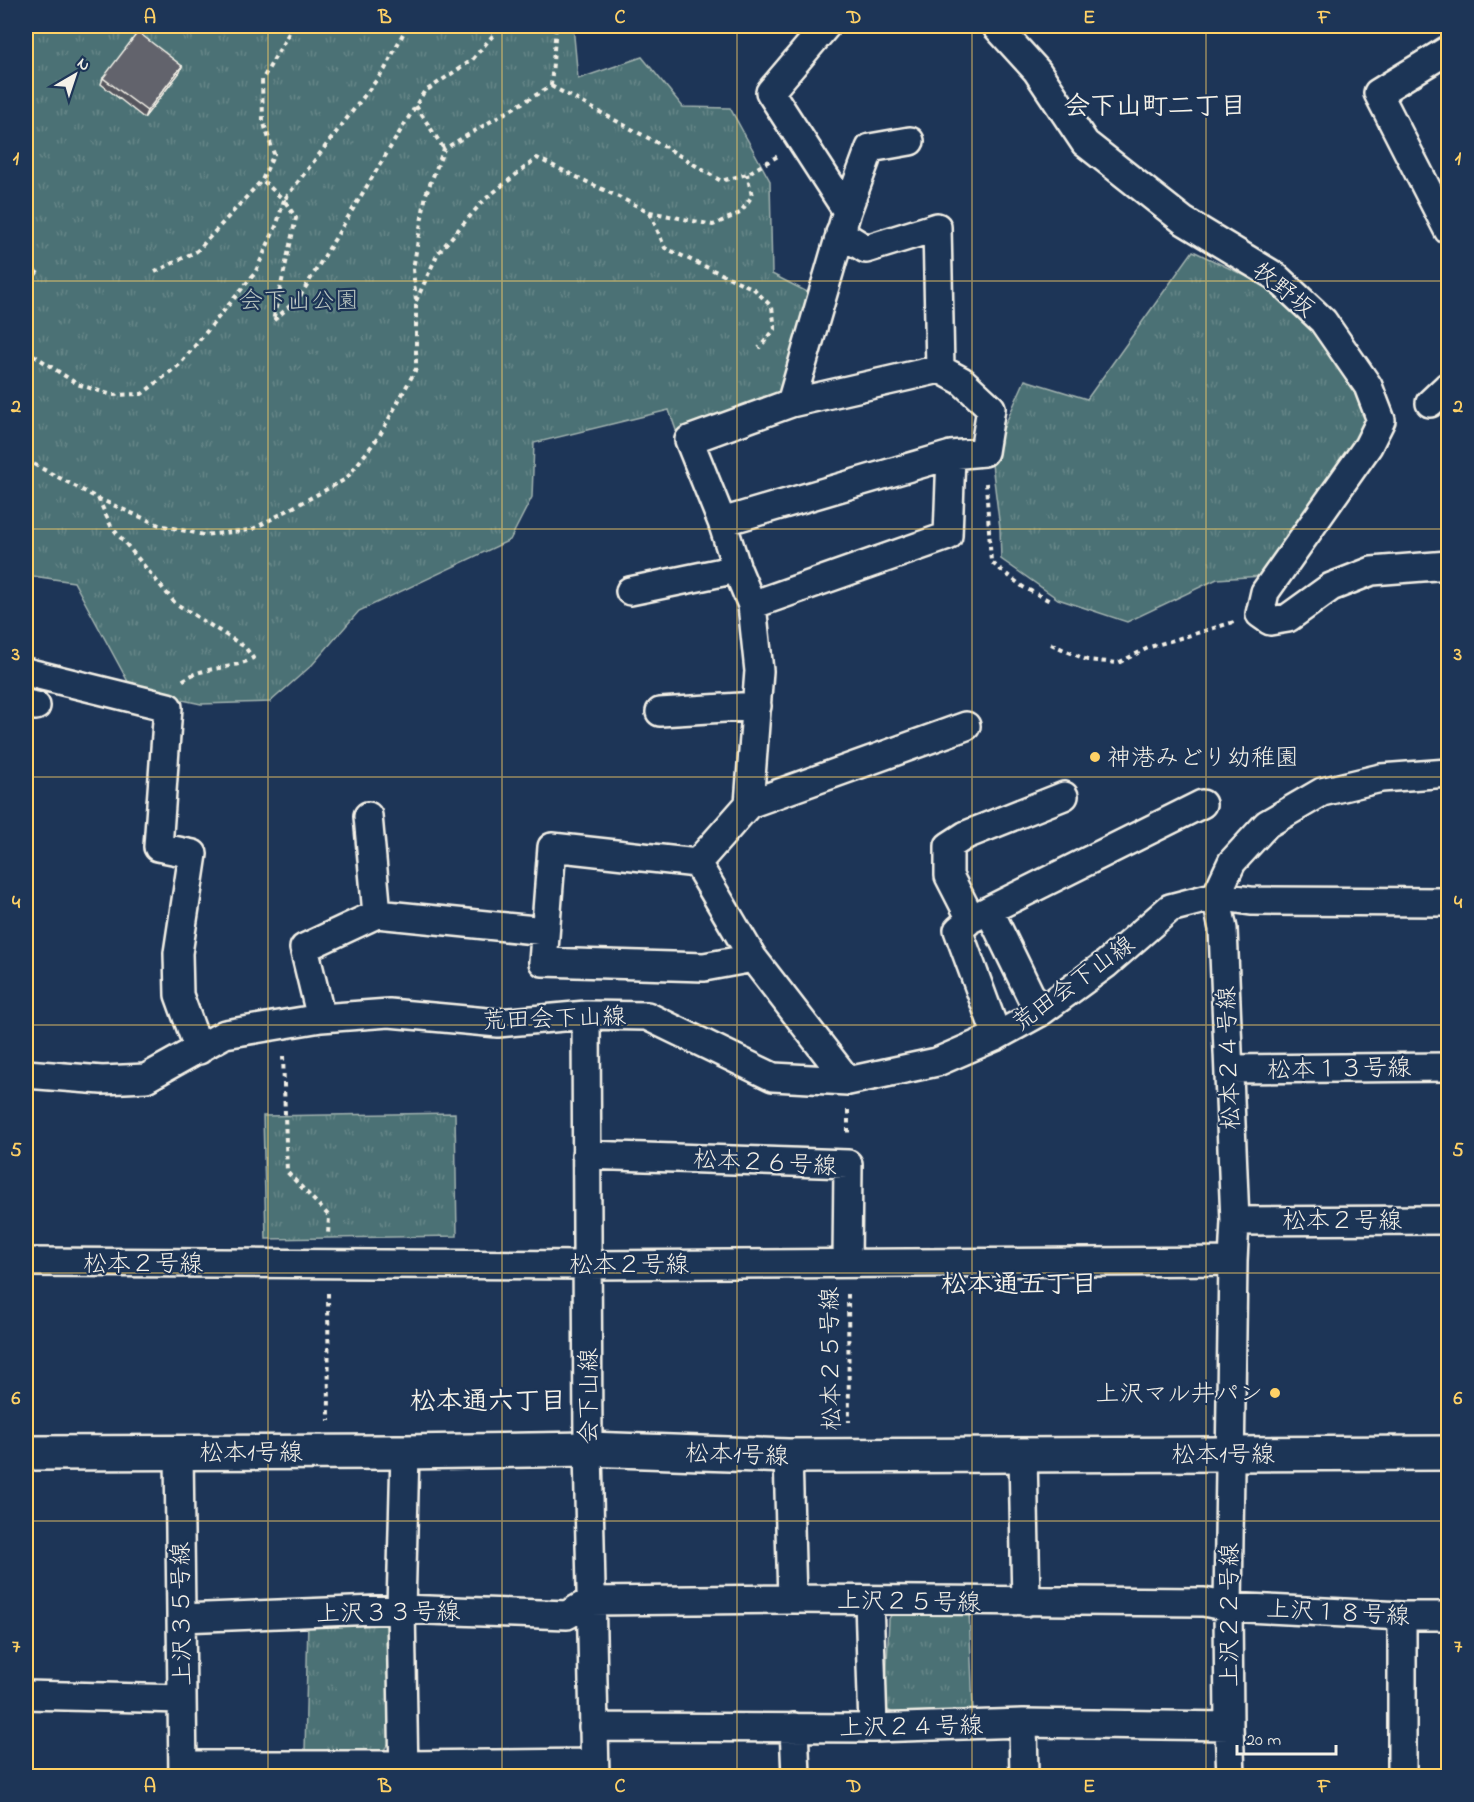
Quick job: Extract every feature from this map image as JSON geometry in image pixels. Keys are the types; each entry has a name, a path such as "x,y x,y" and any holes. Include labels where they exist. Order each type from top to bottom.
{"street":[{"path":"825,26 770,92 801,142 843,222 866,249 937,228 940,369"},
{"name":"牧野坂","path":"996,26 1037,71 1085,143 1184,221 1275,276 1323,321 1368,386 1381,420 1368,446 1265,592 1260,614"},
{"path":"1449,50 1378,93 1449,231"},
{"path":"791,404 843,222 870,148 910,141"},
{"path":"722,522 951,455 984,452 991,408 962,381 940,369 791,404 690,440 752,605 759,671 749,804"},
{"path":"752,605 948,536 951,455"},
{"path":"1260,614 1270,621 1288,618 1331,587 1372,571 1449,565"},
{"path":"630,591 737,569"},
{"path":"26,672 168,707 158,847 194,854 178,953 178,974 179,995 198,1050"},
{"path":"660,712 757,706"},
{"path":"698,863 749,804 966,726"},
{"path":"1449,773 1381,778 1322,792 1267,824 1232,862 1216,896 1251,901 1449,902"},
{"path":"1039,1012 980,914 949,876 949,846 966,835 1064,796"},
{"path":"998,1036 958,930 980,914 1202,804"},
{"path":"368,816 377,914"},
{"path":"698,863 552,848 543,962 704,967 753,958"},
{"path":"698,863 753,958 848,1081"},
{"name":"荒田会下山線","path":"26,1074 102,1080 147,1078 225,1034 321,1018 389,1013 498,1023 586,1015 647,1016 773,1077 848,1081 937,1062 998,1036 1039,1012 1106,964 1170,908 1216,896"},
{"name":"松本２４号線","path":"1216,896 1223,929 1236,1221 1233,1261 1230,1454"},
{"path":"321,1018 303,948 377,914 546,931"},
{"name":"会下山線","path":"586,1015 588,1449 594,1770"},
{"name":"松本１３号線","path":"1229,1069 1449,1067"},
{"name":"松本２６号線","path":"586,1155 848,1164 847,1263"},
{"name":"松本２号線","path":"1236,1221 1449,1220"},
{"name":"松本２号線","path":"26,1262 587,1265 1233,1261"},
{"name":"松本1号線","path":"26,1453 588,1449 788,1456 1449,1453"},
{"name":"上沢３５号線","path":"179,1452 183,1771"},
{"path":"404,1771 401,1610 405,1452"},
{"name":"上沢２２号線","path":"1230,1454 1228,1726 1231,1776"},
{"path":"1023,1455 1026,1602"},
{"path":"788,1456 792,1599"},
{"name":"上沢２５号線","path":"591,1601 792,1599 1204,1602 1228,1606"},
{"path":"869,1600 873,1728"},
{"name":"上沢３３号線","path":"181,1618 401,1610 567,1615 591,1601"},
{"name":"上沢１８号線","path":"1228,1606 1402,1616 1449,1616"},
{"path":"1402,1616 1402,1776"},
{"path":"26,1695 182,1699"},
{"path":"1023,1723 1024,1776"},
{"name":"上沢２４号線","path":"593,1727 873,1728 1023,1723 1228,1726"},
{"path":"794,1727 796,1776"},
{"path":"183,1771 594,1770"}],"path":[{"path":"155,272 197,251 262,180 274,154 263,122 262,80 293,26"},
{"path":"26,350 77,384 112,395 142,394 179,365 255,273 278,224 284,200 386,69 407,26"},
{"path":"262,180 284,200 296,218 273,321 298,298 424,92 472,60 495,33 494,26"},
{"path":"551,86 556,26"},
{"path":"26,460 97,498 159,525 204,535 251,530 346,479 380,435 416,369 416,301 413,269 426,194 444,149 551,86"},
{"path":"551,86 667,148 721,181 747,174 801,142"},
{"path":"416,106 444,149"},
{"path":"416,301 438,253 484,200 537,158 650,212 713,225 740,213 752,196 747,174"},
{"path":"650,212 666,248 754,289 772,307 775,329 759,348"},
{"path":"26,290 39,269"},
{"path":"984,452 991,562 1023,587 1052,602"},
{"path":"97,498 111,526 175,603 245,647 253,658 242,664 203,670 182,680 168,707"},
{"path":"1050,644 1087,660 1118,663 1150,647 1260,614"},
{"path":"282,1025 287,1172 329,1216 329,1452"},
{"path":"848,1081 848,1164"},
{"name":"松本２５号線","path":"847,1263 849,1455"}],"green space":[{"name":"会下山公園","path":"26,26 573,26 578,79 642,57 683,107 730,108 770,181 772,274 813,295 779,403 678,436 669,410 534,443 532,497 510,540 359,611 312,665 270,702 201,704 132,689 74,582 26,575"},
{"path":"1193,251 1275,290 1317,332 1357,390 1367,424 1262,576 1217,579 1127,622 1058,599 1001,559 1000,528 991,456 1025,380 1087,399"},
{"path":"455,1113 457,1236 266,1239 263,1116"},
{"path":"894,1610 969,1611 973,1710 896,1714 885,1709 889,1619"},
{"path":"308,1620 382,1621 392,1631 392,1740 381,1753 305,1752"}],"building":[{"path":"138,32 182,66 147,111 103,78"}],"place":[{"name":"神港みどり幼稚園","path":"1095,757"},
{"name":"上沢マル井パン","path":"1275,1393"}],"district":[{"name":"会下山町二丁目","path":"1155,105"},
{"name":"松本通五丁目","path":"1019,1283"},
{"name":"松本通六丁目","path":"488,1400"}]}
